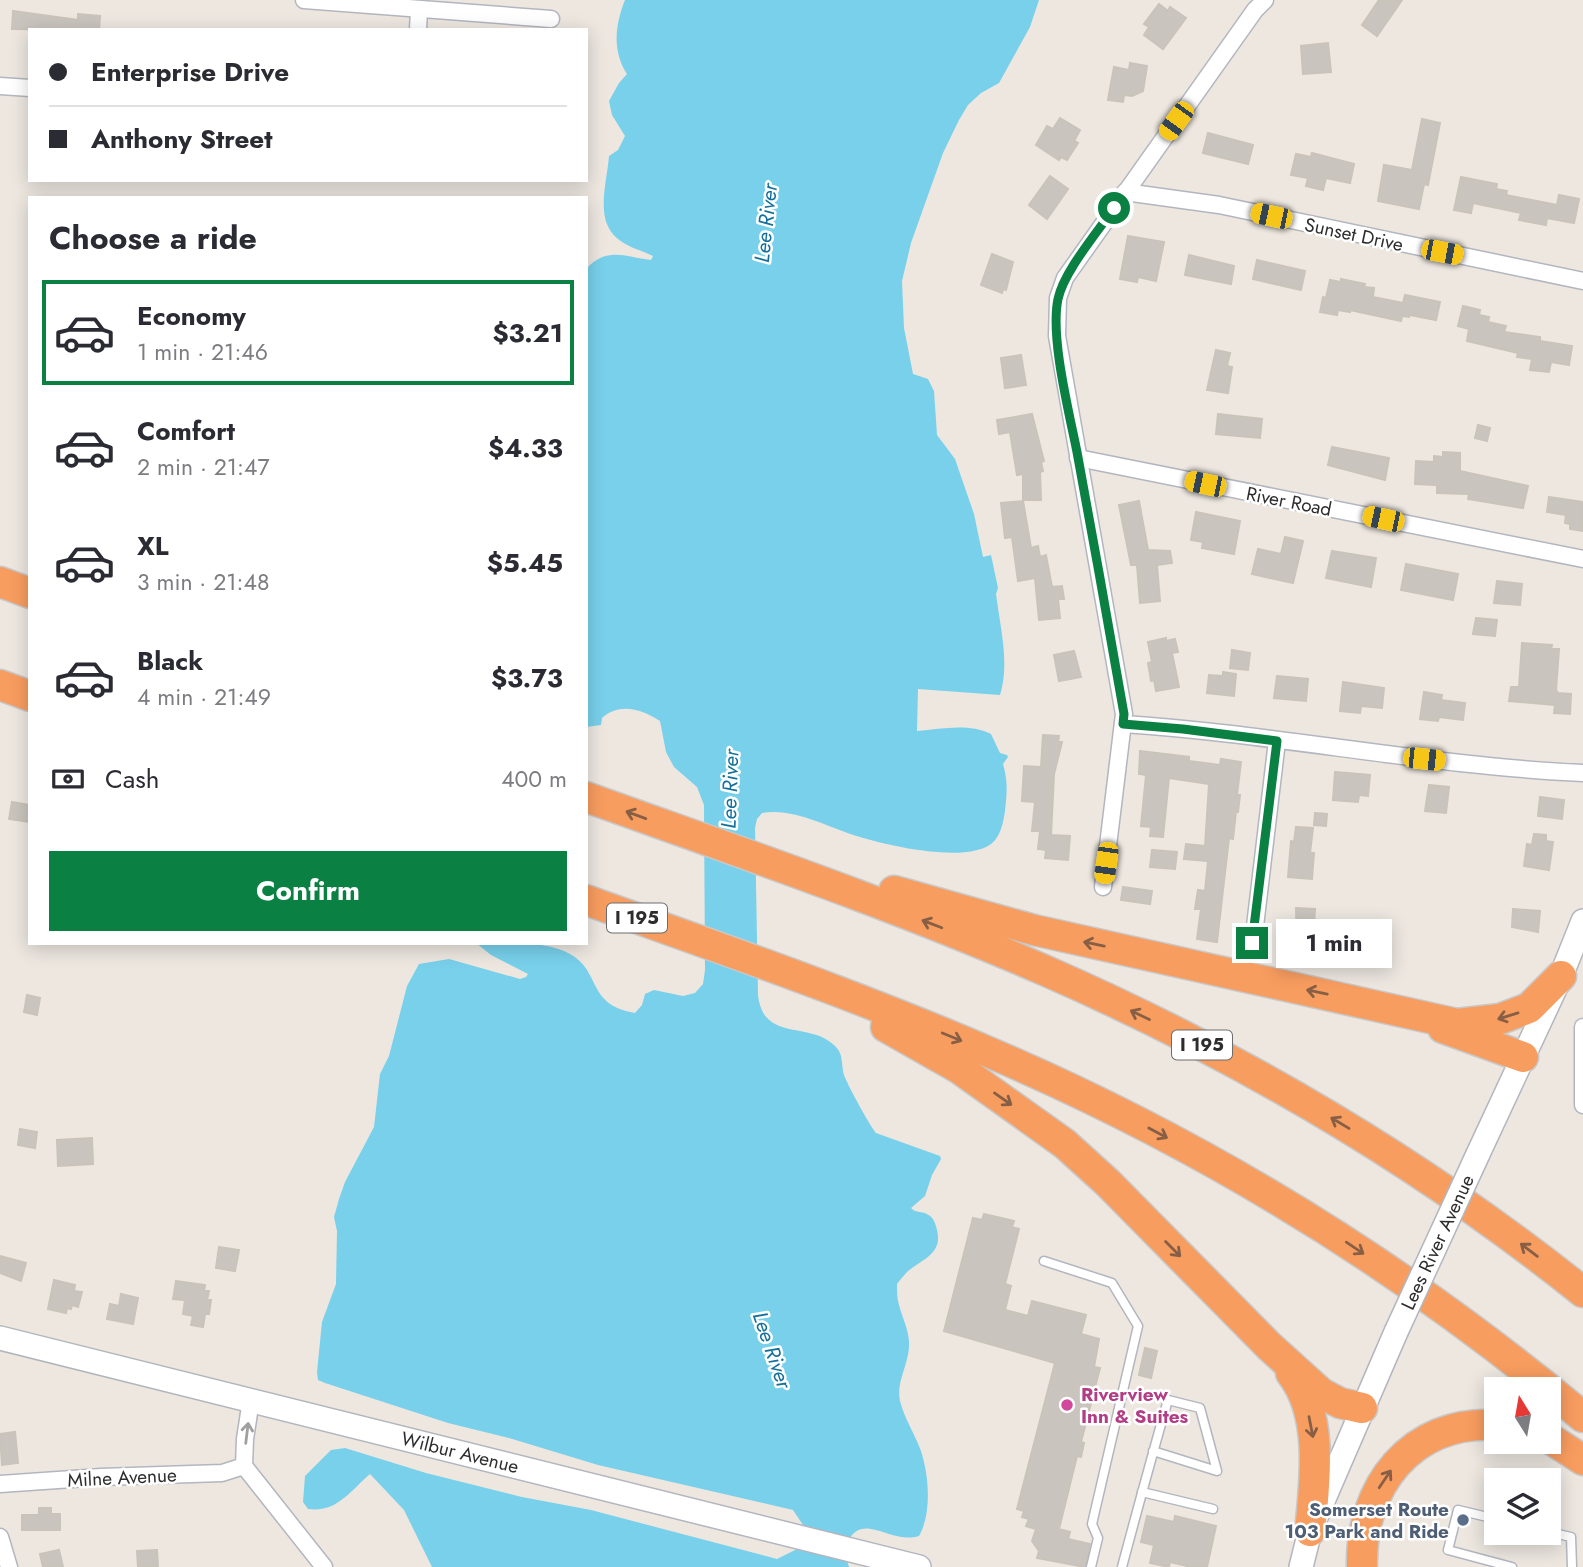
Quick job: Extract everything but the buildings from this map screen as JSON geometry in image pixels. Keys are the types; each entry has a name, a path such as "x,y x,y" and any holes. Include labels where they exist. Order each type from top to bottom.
{"highway":[{"path":"0,582 28,592"},
{"path":"0,685 28,695"},
{"name":"I 195","path":"588,798 992,948 1103,997 1203,1046 1386,1151 1490,1222 1583,1292"},
{"path":"776,866 872,886 1034,930 1457,1024 1500,1019 1529,1008 1561,976"},
{"name":"I 195","path":"588,901 785,972 1003,1058 1102,1104 1212,1162 1389,1270 1500,1351 1583,1417"},
{"path":"785,972 960,1069 1065,1144 1108,1183 1269,1346 1321,1393 1340,1403 1362,1408"},
{"path":"1383,1007 1523,1057"},
{"path":"1269,1346 1295,1378 1310,1417 1316,1454 1310,1531"},
{"path":"1362,1567 1368,1512 1381,1484 1396,1463 1415,1446 1440,1434 1463,1426 1484,1425"},
{"path":"1561,1446 1583,1460"}],"main road":[{"name":"Lees River Avenue","path":"1301,1567 1310,1531 1362,1408 1561,976 1583,921"},
{"name":"Wilbur Avenue","path":"0,1338 919,1567"}],"street":[{"path":"304,0 551,19"},
{"path":"1103,887 1124,714 1057,335 1058,298 1065,278 1255,10 1265,0"},
{"path":"418,28 419,9"},
{"path":"0,86 28,88"},
{"name":"Sunset Drive","path":"1125,192 1219,205 1583,281"},
{"name":"River Road","path":"1078,458 1583,559"},
{"path":"1123,724 1532,770 1583,773"},
{"path":"1252,943 1277,741"},
{"path":"1583,1027 1583,1105"},
{"path":"251,1400 244,1466 324,1567"},
{"name":"Milne Avenue","path":"0,1484 222,1473 244,1466"},
{"path":"0,1537 9,1567"}],"lane":[{"path":"1044,1261 1112,1283 1138,1326 1092,1524 1098,1538 1091,1567"},
{"path":"1122,1567 1153,1451 1168,1400 1200,1408 1217,1471 1153,1451"},
{"path":"1142,1492 1213,1509"},
{"path":"1484,1516 1458,1510 1448,1550 1512,1567"},
{"path":"1561,1535 1571,1537 1572,1567"}],"water":[{"name":"Lee River","path":"625,0 1039,0 1030,27 999,83 981,93 968,105 959,120 943,153 911,243 902,281 904,328 913,374 928,379 934,391 937,435 955,459 974,514 983,557 991,555 998,588 996,594 1004,658 1000,695 918,689 917,731 964,728 991,734 1000,753 1008,757 1003,764 1007,793 1002,827 998,836 986,847 958,853 923,851 888,844 786,813 762,813 755,828 758,995 762,1010 768,1019 777,1025 823,1038 837,1048 846,1080 876,1133 940,1156 941,1159 925,1196 911,1208 933,1219 937,1230 937,1245 930,1255 908,1271 897,1284 898,1303 909,1342 899,1394 904,1414 924,1461 928,1494 926,1517 919,1536 900,1537 871,1529 857,1531 847,1546 849,1567 432,1567 404,1510 370,1474 342,1499 327,1508 308,1509 303,1502 305,1476 331,1450 345,1448 426,1473 522,1497 591,1510 777,1559 797,1549 803,1525 793,1510 598,1465 448,1423 325,1383 318,1380 317,1372 322,1322 336,1284 337,1231 334,1217 345,1182 374,1127 380,1074 389,1056 407,986 419,964 449,959 520,979 528,974 491,955 478,945 554,947 576,958 585,967 600,994 608,1002 635,1013 642,1005 645,994 654,990 683,996 695,993 703,984 704,805 697,787 674,767 666,752 660,721 653,717 631,709 616,710 602,718 601,725 588,727 588,267 601,257 609,255 651,260 653,256 618,239 606,222 604,212 609,156 618,150 625,136 612,115 609,101 627,74 617,47 619,19"}],"place":[{"name":"Riverview Inn & Suites","path":"1067,1405"},
{"name":"Somerset Route 103 Park and Ride","path":"1463,1520"}],"route":[{"path":"1114,208 1065,278 1058,298 1056,321 1071,424 1124,714 1123,724 1277,741 1252,943"}]}
